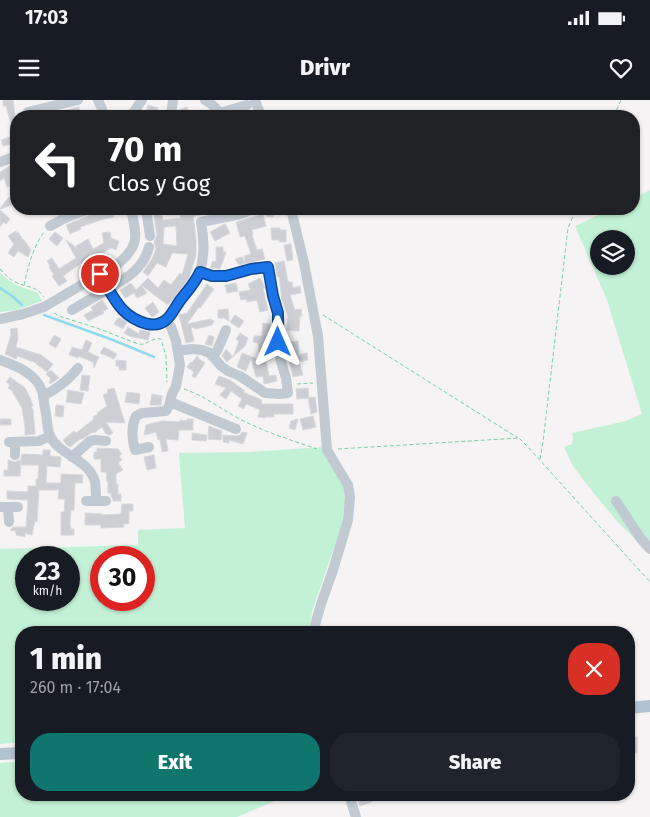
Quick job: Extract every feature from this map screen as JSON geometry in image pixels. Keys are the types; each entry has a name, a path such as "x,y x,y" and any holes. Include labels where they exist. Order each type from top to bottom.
{"main road":[{"path":"635,707 650,706"},
{"path":"0,754 15,753"}],"street":[{"path":"36,110 78,100"},
{"path":"205,100 212,104 216,110"},
{"path":"232,110 251,102"},
{"path":"50,226 61,215"},
{"path":"0,319 23,314 48,305 128,255 133,248 135,240 132,215"},
{"path":"147,215 150,236"},
{"path":"100,274 123,310 139,321 157,324 165,320 193,286 200,272 204,255 201,222 236,215"},
{"path":"292,215 318,336 327,450 348,485 350,497 348,520 315,626"},
{"path":"72,291 76,307 123,281 145,259 149,248"},
{"path":"178,350 192,349 210,353 221,366 265,393 279,394 288,392 280,358 278,313 268,267 251,269 226,276 212,276 200,272"},
{"path":"148,447 136,455 132,423 136,416 142,413 166,411 176,386 180,365 178,350 171,327 165,320"},
{"path":"212,356 226,330"},
{"path":"0,360 24,370 38,382 42,390 50,436 60,448 84,465 91,474 95,480 96,501"},
{"path":"43,396 66,382 78,368"},
{"path":"170,402 236,429"},
{"path":"15,454 12,442 39,441 50,436"},
{"path":"72,457 90,441 106,440"},
{"path":"616,501 641,539 650,549"},
{"path":"9,507 9,522"},
{"path":"351,801 356,817"}],"path":[{"path":"540,460 568,228 573,215"},
{"path":"24,285 30,260 40,237 50,226"},
{"path":"0,268 6,276 17,283 40,291 52,312 62,317 138,344 144,345 157,338 161,339 167,362 167,383 200,396 249,424 295,442 320,450 327,450 519,438"},
{"path":"313,309 519,438 650,582"},
{"path":"287,386 321,382"}],"green space":[{"path":"650,190 650,545 643,547 617,521 592,491 573,466 564,447 572,444 572,433 626,421 642,414 607,300 596,275 635,275 635,230 590,230 590,261 575,226 598,215 640,215 640,195"},
{"path":"0,273 16,285 38,293 42,301 16,310 0,312"},
{"path":"324,447 344,485 345,503 342,525 313,608 309,626 15,626 15,743 0,744 0,549 15,549 15,611 80,611 80,547 90,546 90,611 155,611 155,546 104,546 138,545 138,530 185,528 179,453 249,452"},
{"path":"15,762 15,801 275,801 237,817 0,817 0,763"}],"building":[{"path":"3,100 13,100 14,110 10,110 10,120 6,106 3,106"},
{"path":"148,105 158,108 157,110 147,110"},
{"path":"79,107 79,110 67,110"},
{"path":"10,137 10,144 3,146 1,140"},
{"path":"10,166 10,186 7,187 4,178 0,181 0,172"},
{"path":"10,197 10,206 0,209"},
{"path":"0,210 10,219 0,227"},
{"path":"90,215 114,215 114,217 80,227 81,229 70,234 66,225"},
{"path":"154,215 162,215 163,220 181,218 180,215 199,215 193,216 196,255 189,278 168,305 141,285 148,278 158,288 164,280 171,285 180,273 182,275 188,254 172,253 166,267 157,263 148,276 143,272 156,249 154,242 157,235","holes":["176,226 177,246 163,244 164,227"]},
{"path":"263,215 266,226 252,230 252,235 257,250 262,249 265,259 239,265 235,259 242,257 245,263 244,256 251,254 245,236 240,237 236,222"},
{"path":"225,224 230,233 215,241 210,232"},
{"path":"271,228 286,230 286,242 272,240"},
{"path":"16,231 31,250 28,257 18,251 14,257 8,253 14,244 8,236"},
{"path":"55,232 63,238 57,246 49,239"},
{"path":"110,232 111,238 119,241 116,250 111,248 80,264 63,276 67,281 59,286 52,276 54,275 47,261 52,258 59,269 76,258 66,240 78,249 76,246 88,239 93,249 104,243 102,233"},
{"path":"291,244 293,260 287,261 284,245"},
{"path":"216,247 223,247 223,252 226,252 220,269 210,268 213,261 216,262"},
{"path":"284,261 288,282 292,282 293,288 300,286 301,293 290,295 295,310 301,309 302,316 300,316 299,331 287,330 288,317 282,300 275,263"},
{"path":"260,278 265,288 263,289 268,310 260,312 257,300 247,302 246,299 241,300 239,292 251,290 248,284"},
{"path":"131,283 136,290 141,285 147,293 137,298 134,293 125,298 120,290"},
{"path":"236,283 238,291 227,293 225,285"},
{"path":"207,284 214,289 187,324 210,319 214,321 212,325 196,329 191,327 194,341 186,343 179,315 187,313"},
{"path":"102,300 108,309 88,321 84,315 93,310 91,307"},
{"path":"153,302 159,312 152,317 145,308"},
{"path":"228,309 229,321 224,318 218,318 218,310"},
{"path":"235,315 244,321 239,328 230,322"},
{"path":"118,318 127,322 123,329 114,324"},
{"path":"263,323 271,324 272,357 265,357 269,376 276,375 277,381 264,384 263,376 256,377 251,358 246,371 237,367 242,353 260,360 258,343 253,342 254,336 262,336"},
{"path":"128,327 139,334 140,330 150,332 148,340 124,333"},
{"path":"17,328 18,338 16,347 41,355 53,364 47,372 34,362 17,356 16,359 5,354 11,335 10,329"},
{"path":"240,333 248,338 245,346 233,356 239,341 236,339"},
{"path":"54,335 61,339 56,348 49,344"},
{"path":"209,335 214,337 212,346 205,344"},
{"path":"86,340 92,343 88,352 99,357 94,368 93,362 78,356 78,358 69,355 72,347 82,350"},
{"path":"298,341 299,355 307,353 308,360 299,362 303,375 293,377 288,356 288,342"},
{"path":"104,347 117,354 114,359 100,353"},
{"path":"226,349 233,357 227,362 222,356"},
{"path":"197,356 199,360 205,363 195,378 192,376 194,372 187,367"},
{"path":"116,360 126,361 126,370 119,370 119,366 116,366"},
{"path":"51,370 59,378 50,384 51,379 46,374"},
{"path":"82,375 90,376 88,391 80,390"},
{"path":"219,376 230,380 245,391 243,392 262,400 261,404 293,404 293,414 274,414 274,417 258,417 260,410 246,404 244,409 238,406 242,399 231,391 226,399 220,395 226,388 215,384"},
{"path":"10,377 25,388 30,398 33,406 31,406 35,434 25,435 22,408 13,391 8,388 10,385 6,382"},
{"path":"114,388 125,423 106,422 113,433 110,435 106,434 102,427 70,447 67,445 63,440 74,431 76,433 107,406 103,395 108,393 107,390"},
{"path":"308,388 309,398 297,399 296,389"},
{"path":"68,390 84,393 81,404 66,402"},
{"path":"127,392 140,394 139,404 125,402"},
{"path":"152,394 162,396 161,405 150,405"},
{"path":"315,397 317,412 311,414 308,398"},
{"path":"56,405 64,406 63,417 55,416"},
{"path":"313,416 316,427 303,430 300,419"},
{"path":"0,419 11,419 11,425 0,425"},
{"path":"187,419 193,419 193,430 179,430 178,440 166,439 168,451 162,452 160,439 158,440 156,432 144,435 146,425 162,421 187,421"},
{"path":"298,419 295,430 289,428 291,421"},
{"path":"209,426 222,431 221,440 208,439"},
{"path":"242,432 247,433 243,444 229,440 229,443 223,442 223,435 236,436"},
{"path":"192,433 207,435 206,441 192,440"},
{"path":"97,448 118,449 122,454 119,456 122,460 118,463 123,470 116,474 116,484 118,484 118,494 121,494 121,501 113,501 111,493 108,493 106,472 101,472 101,459 94,459 94,452 97,452"},
{"path":"43,450 50,450 50,456 61,457 60,467 47,466 46,483 61,483 61,474 83,475 82,483 75,483 74,510 71,510 70,524 71,529 74,529 74,535 61,535 61,512 64,512 65,499 58,499 59,490 39,490 37,522 35,521 32,535 25,533 25,537 16,535 16,531 10,530 14,527 26,527 28,500 7,499 7,491 28,492 28,486 36,486 36,479 38,479 39,465 21,465 22,454 43,455"},
{"path":"154,455 156,468 147,470 144,457"},
{"path":"8,460 15,462 21,460 20,476 4,476 4,470 8,470"},
{"path":"122,504 133,504 133,511 129,511 129,524 123,524 124,527 101,528 101,525 85,525 85,513 102,515 121,514"},
{"path":"635,737 637,737 637,753 635,753"},
{"path":"358,801 372,801 372,802 360,806"}],"waterway":[{"path":"0,288 22,305"},
{"path":"44,315 154,357"}],"route":[{"path":"100,274 123,310 139,321 157,324 170,315 193,286 200,272 212,276 226,276 251,269 268,267 278,313 278,342"}]}
